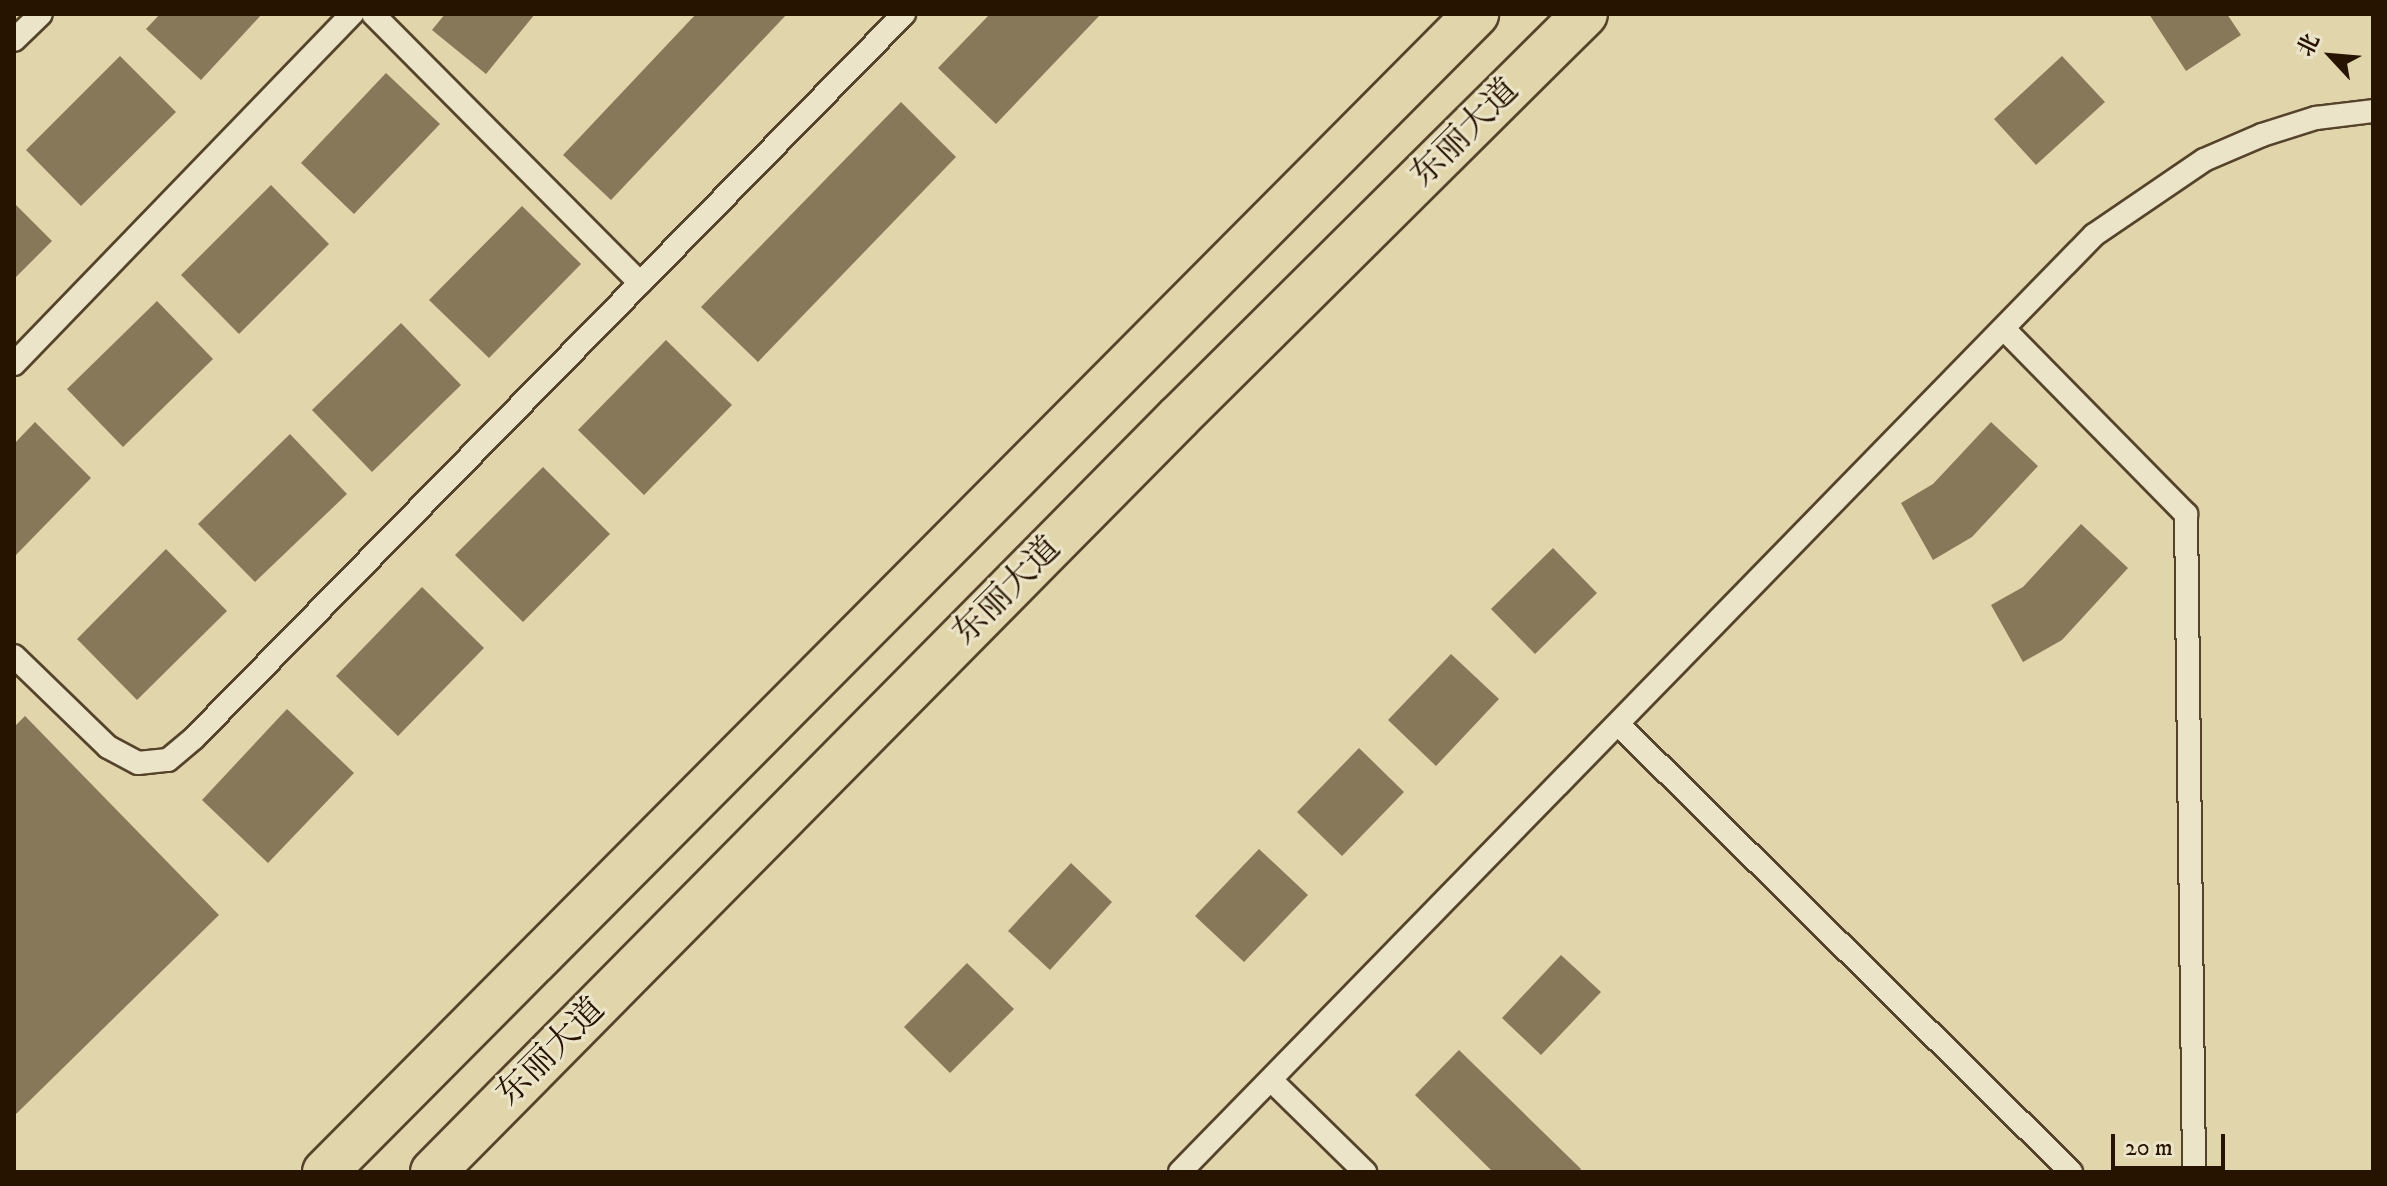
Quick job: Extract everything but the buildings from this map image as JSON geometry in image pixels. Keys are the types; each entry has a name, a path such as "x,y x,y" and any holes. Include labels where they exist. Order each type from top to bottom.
{"highway":[{"path":"325,1172 1476,14"},
{"name":"东丽大道","path":"433,1172 1179,417 1585,14"}],"lane":[{"path":"14,40 41,14"},
{"path":"14,364 352,14"},
{"path":"373,14 640,283"},
{"path":"14,656 108,747 138,763 168,760 194,738 904,14"},
{"path":"1180,1172 2094,235 2204,160 2262,135 2316,118 2373,111"},
{"path":"2004,329 2186,514 2194,1172"},
{"path":"1618,724 2071,1172"},
{"path":"1271,1080 1365,1172"}]}
